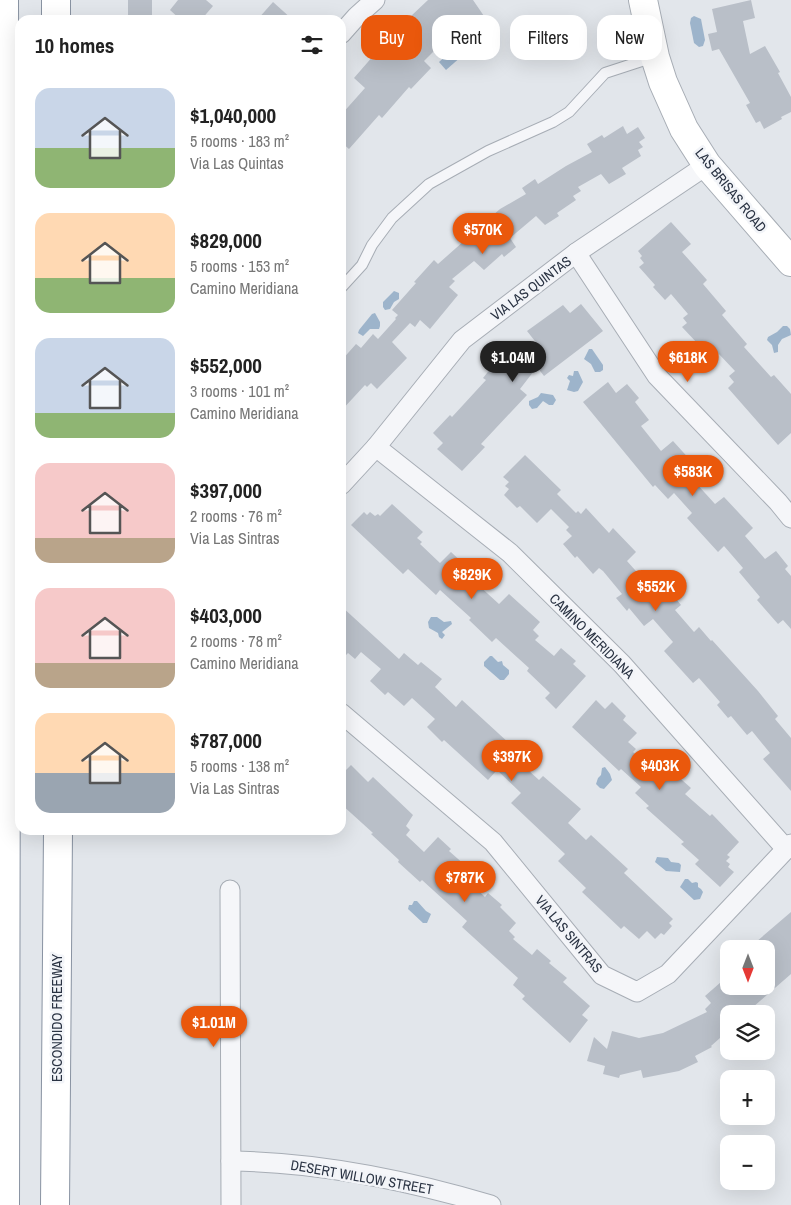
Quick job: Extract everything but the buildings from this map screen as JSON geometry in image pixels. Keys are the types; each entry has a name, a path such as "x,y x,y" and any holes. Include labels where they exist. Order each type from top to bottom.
{"main road":[{"path":"4,0 5,1205"},
{"path":"56,0 56,15"},
{"name":"LAS BRISAS ROAD","path":"643,0 646,15"},
{"name":"LAS BRISAS ROAD","path":"656,60 663,82 684,129 707,165 791,262"},
{"name":"ESCONDIDO FREEWAY","path":"55,1205 58,835"}],"street":[{"path":"346,28 375,0"},
{"name":"VIA LAS QUINTAS","path":"346,480 376,447 462,340 576,253 707,165"},
{"path":"576,253 658,376 784,496 791,518"},
{"name":"CAMINO MERIDIANA","path":"376,447 510,553 622,664 788,846"},
{"name":"VIA LAS SINTRAS","path":"346,717 493,842 602,975 637,992 668,974 788,846"},
{"path":"230,890 230,1205"},
{"name":"DESERT WILLOW STREET","path":"231,1161 264,1162 333,1170 436,1189 491,1205"}],"lane":[{"path":"346,283 362,265 372,245 392,218 429,184 488,151 553,122 569,112 605,73 646,60"}],"water":[{"path":"694,16 701,19 705,40 703,46 699,47 694,43 690,23 691,18"},
{"path":"441,60 457,60 446,70 439,62"},
{"path":"394,291 399,293 399,299 394,302 390,309 385,310 383,302"},
{"path":"375,313 380,322 379,329 370,329 363,336 358,333 372,314"},
{"path":"783,326 787,326 790,329 791,335 782,339 778,345 778,352 774,353 772,345 767,340 768,337"},
{"path":"589,349 592,349 603,365 603,370 600,372 595,372 591,364 584,359"},
{"path":"574,371 578,371 583,382 578,391 574,392 567,390 570,381 567,378 569,375 573,376"},
{"path":"541,393 553,395 556,400 553,405 543,401 537,408 532,409 529,401 538,397"},
{"path":"431,617 437,617 444,622 451,621 452,624 442,632 445,635 442,639 438,633 429,628 428,622"},
{"path":"490,656 498,662 502,661 503,665 509,670 509,674 504,680 500,680 484,666 484,662"},
{"path":"605,767 612,780 604,789 596,784 601,775 602,768"},
{"path":"657,857 668,858 671,862 679,863 681,865 680,872 666,871 655,862"},
{"path":"685,879 692,883 698,883 698,887 703,892 700,899 694,900 680,887"},
{"path":"414,901 417,901 431,914 427,923 423,923 408,909 409,905 412,905"}]}
